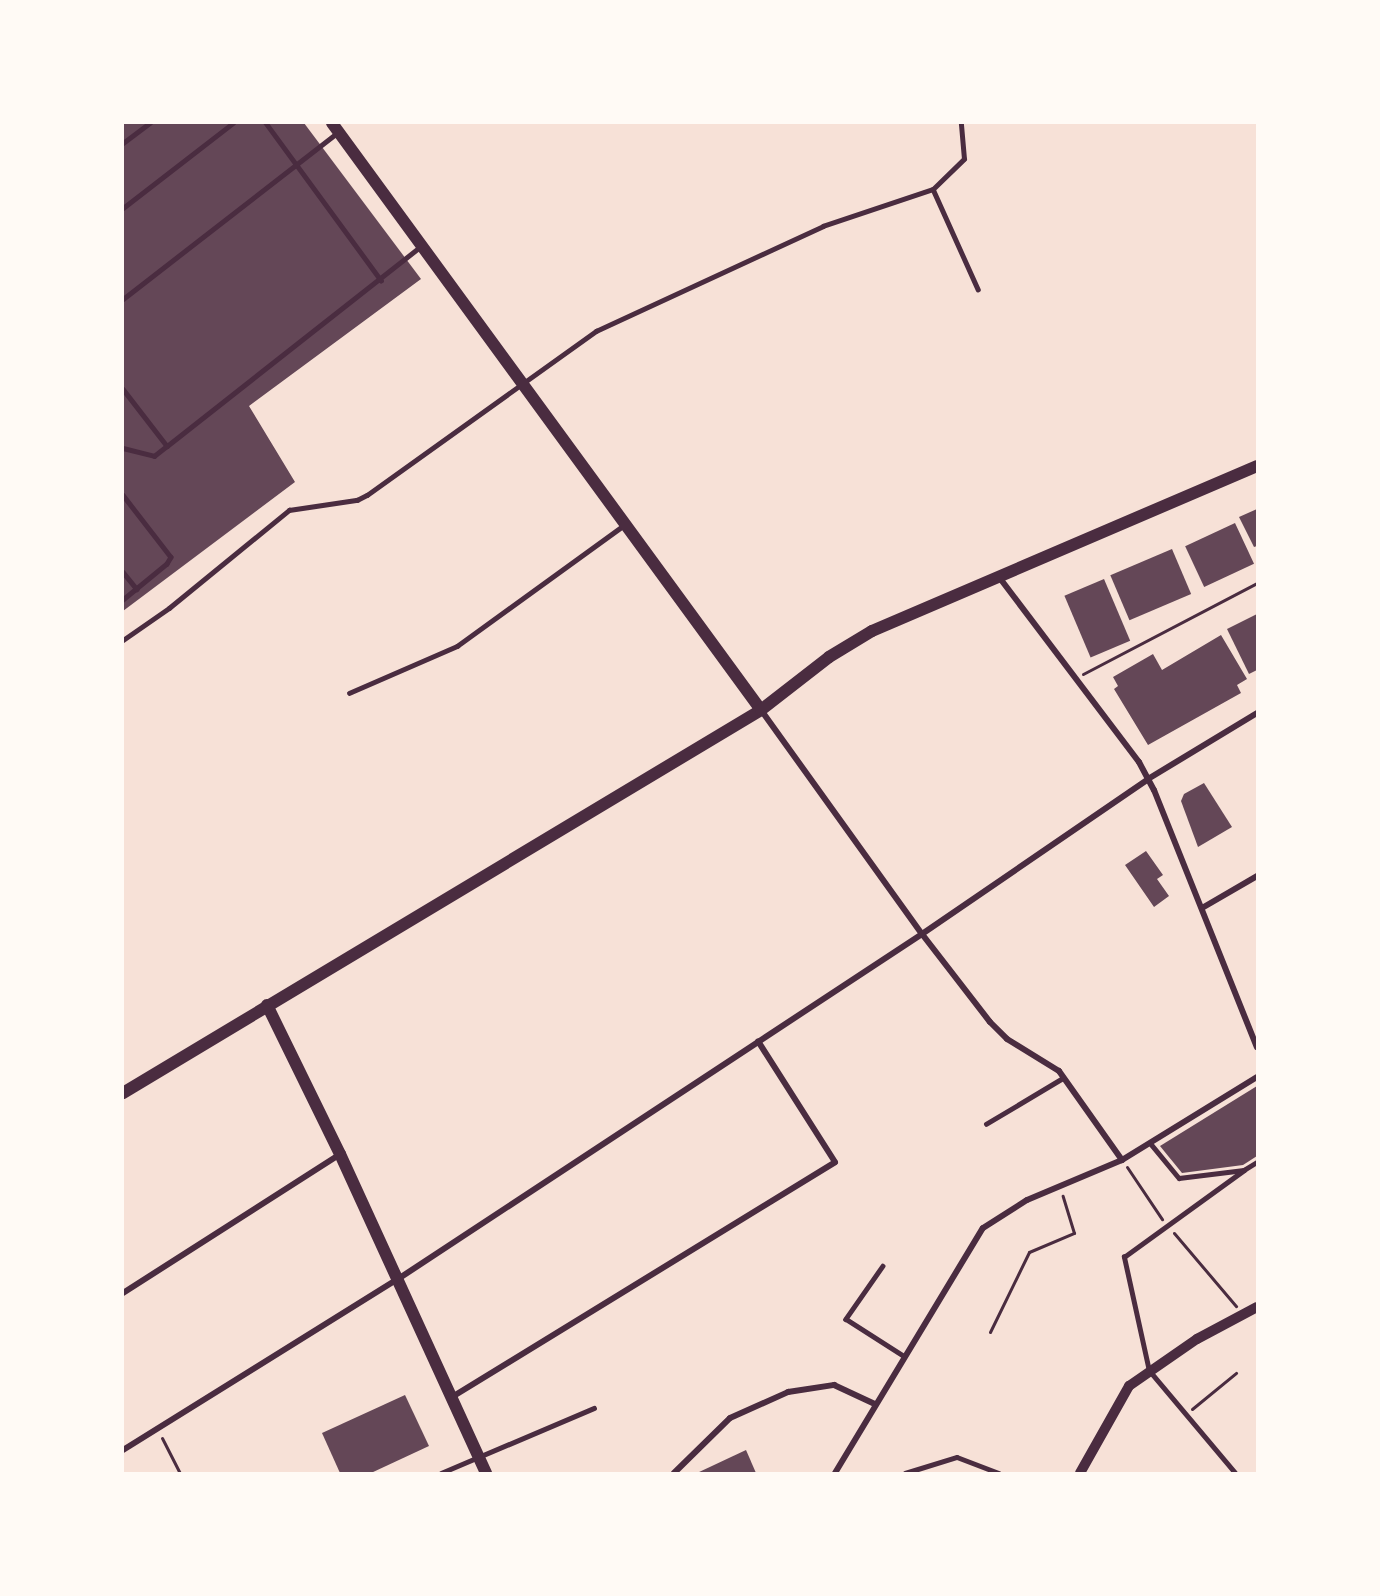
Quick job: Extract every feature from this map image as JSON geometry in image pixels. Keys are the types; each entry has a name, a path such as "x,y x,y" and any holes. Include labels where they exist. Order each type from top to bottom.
{"main road":[{"path":"335,128 761,710"},
{"path":"123,1093 761,710 829,657 872,630 1257,466"},
{"path":"267,1005 340,1154 486,1473"}],"street":[{"path":"998,576 1139,762 1202,908 1257,1047"},
{"path":"761,710 922,934 990,1022 1007,1039 1046,1061 1063,1078 1122,1160"},
{"path":"123,1450 398,1279 922,934 1148,779 1257,713"},
{"path":"1202,908 1257,876"},
{"path":"452,1397 835,1162 758,1041"},
{"path":"835,1473 983,1228 1027,1200 1122,1160 1257,1077"},
{"path":"123,1293 340,1154"},
{"path":"1080,1473 1129,1386 1197,1339 1257,1307"},
{"path":"674,1473 730,1418 788,1392 834,1385 875,1404"}],"lane":[{"path":"123,143 150,123"},
{"path":"123,208 233,123"},
{"path":"266,123 381,280"},
{"path":"123,640 169,608 289,510 357,500 367,495 520,383 596,331 823,226 933,189 964,159 961,123"},
{"path":"123,299 297,165 335,128"},
{"path":"933,189 978,289"},
{"path":"123,448 154,456 421,247"},
{"path":"123,389 167,446"},
{"path":"123,495 171,557 167,564 123,600"},
{"path":"349,693 458,646 625,525"},
{"path":"123,572 137,589"},
{"path":"986,1124 1063,1078"},
{"path":"1151,1144 1179,1178 1244,1170"},
{"path":"1235,1473 1149,1371 1124,1257 1257,1162"},
{"path":"883,1266 846,1318 904,1356"},
{"path":"441,1473 594,1408"},
{"path":"905,1473 957,1457 999,1473"}],"path":[{"path":"1075,678 1257,584"},
{"path":"1122,1160 1166,1225 1243,1314"},
{"path":"990,1332 1029,1252 1074,1233 1061,1185"},
{"path":"1186,1414 1236,1373"},
{"path":"158,1429 180,1473"}],"building":[{"path":"123,123 304,123 421,279 249,406 295,482 123,611"},
{"path":"1257,509 1257,546 1254,547 1239,517"},
{"path":"1235,523 1254,564 1204,587 1185,546"},
{"path":"1172,549 1191,594 1129,620 1110,575"},
{"path":"1104,579 1130,641 1091,657 1064,596"},
{"path":"1257,614 1257,670 1249,674 1227,629"},
{"path":"1221,635 1247,679 1237,685 1241,693 1148,745 1114,689 1118,686 1113,677 1153,654 1162,670"},
{"path":"1204,783 1232,827 1198,847 1181,801 1184,794"},
{"path":"1146,851 1163,875 1157,879 1169,896 1154,907 1125,865"},
{"path":"1257,1086 1257,1156 1243,1165 1182,1173 1160,1146"},
{"path":"405,1395 429,1446 371,1473 340,1473 322,1433"},
{"path":"746,1450 756,1473 697,1473"}]}
